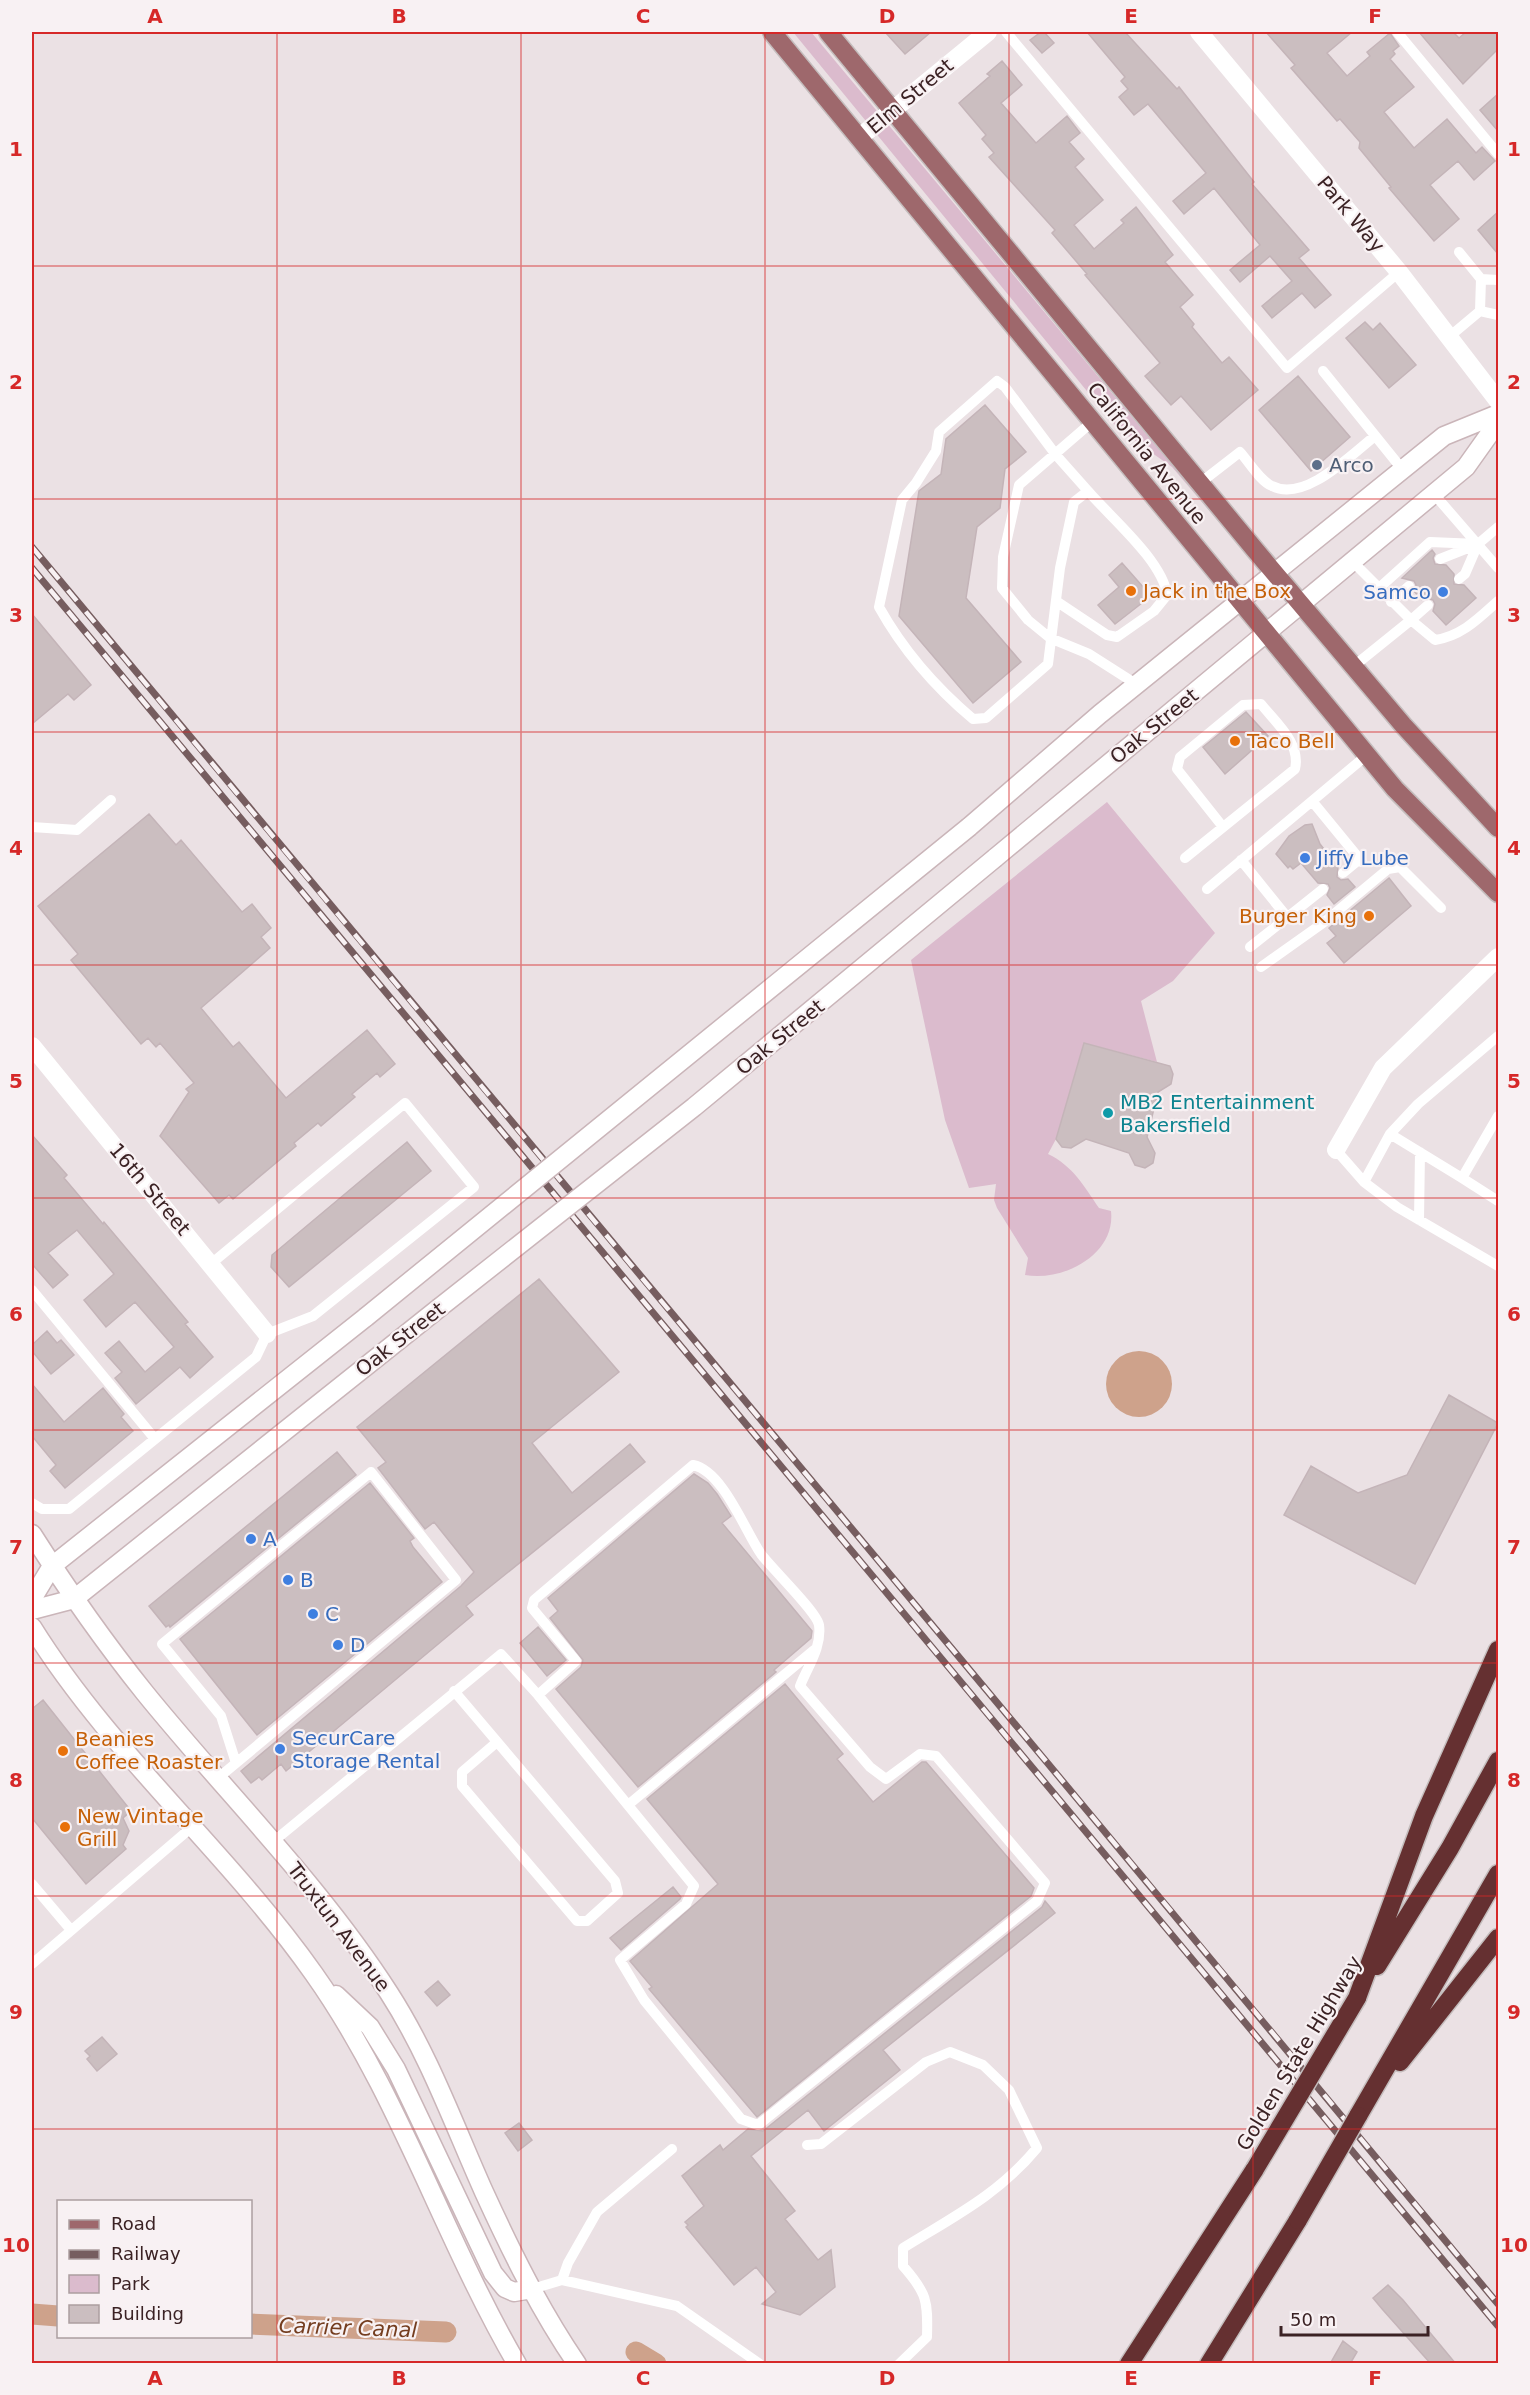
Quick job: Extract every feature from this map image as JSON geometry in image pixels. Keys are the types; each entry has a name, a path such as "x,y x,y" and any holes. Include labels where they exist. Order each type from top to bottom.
{"highway":[{"path":"1357,1998 1424,1816 1498,1650"},
{"name":"Golden State Highway","path":"1129,2364 1255,2169 1450,1848 1498,1761"},
{"path":"1209,2364 1298,2220 1498,1874"},
{"path":"1358,2116 1498,1938"}],"main road":[{"name":"California Avenue","path":"772,32 1367,755 1437,833 1498,893"},
{"name":"California Avenue","path":"828,32 1354,666 1435,761 1498,828"},
{"name":"Elm Street","path":"860,137 988,32"},
{"name":"Park Way","path":"1199,32 1399,272 1498,401"},
{"name":"Oak Street","path":"32,1599 52,1566 969,827 1136,684 1444,436 1498,414"},
{"name":"Oak Street","path":"32,1610 74,1599 694,1107 1267,635 1466,467 1498,422"},
{"path":"1336,1150 1383,1068 1498,957"},
{"name":"16th Street","path":"32,1046 212,1263 267,1334"},
{"name":"Truxtun Avenue","path":"32,1534 74,1599 146,1694 347,1931 390,1995 444,2097 484,2191 532,2289 555,2331 578,2364"},
{"path":"32,1626 53,1660 102,1722 275,1922 315,1975 349,2028 379,2082 462,2263 517,2364"},
{"path":"315,1975 370,2027 390,2061 467,2222 498,2281 514,2292 532,2289"}],"lane":[{"path":"1006,32 1287,368 1399,272"},
{"path":"1397,32 1498,154"},
{"path":"1449,338 1480,311 1481,279 1459,252"},
{"path":"1481,279 1498,280"},
{"path":"1480,311 1498,315"},
{"path":"1323,371 1402,469"},
{"path":"1056,601 1107,635 1117,637 1154,611 1167,594 1166,583 1153,564 1056,455 1005,387 997,381 939,432 936,451 916,483 902,500 879,607 898,641 951,701 973,719 986,718 1048,664 1050,638 1056,601 1074,502 1088,491"},
{"path":"1092,422 1019,485 1003,557 1002,588 1028,620 1050,638 1089,654 1136,684"},
{"path":"1200,483 1240,452 1271,486 1290,491 1313,484 1375,436"},
{"path":"1434,494 1498,568"},
{"path":"1440,559 1478,544 1498,526"},
{"path":"1378,589 1430,542 1478,544"},
{"path":"1459,579 1465,574 1478,544"},
{"path":"1353,562 1391,602 1436,640 1450,638 1471,625 1498,601"},
{"path":"1391,602 1409,586"},
{"path":"1354,666 1428,605"},
{"path":"1185,858 1295,769 1297,758 1294,746 1261,704 1243,705 1180,757 1177,763 1178,769 1223,827"},
{"path":"1208,889 1367,755"},
{"path":"32,827 77,830 111,800"},
{"path":"1312,801 1361,860 1343,873"},
{"path":"1241,860 1287,917"},
{"path":"1261,967 1323,923 1388,869 1400,867 1441,908"},
{"path":"1250,947 1323,889"},
{"path":"1365,1182 1390,1134 1418,1104 1498,1036"},
{"path":"32,1503 42,1509 69,1509 256,1357 267,1334 313,1316 474,1187 405,1103 212,1263"},
{"path":"1462,1178 1498,1116"},
{"path":"1390,1134 1498,1201"},
{"path":"1336,1150 1365,1182 1419,1220 1498,1266"},
{"path":"1419,1220 1420,1152"},
{"path":"32,1290 155,1439"},
{"path":"273,1841 501,1654 538,1695 694,1886 686,1904 620,1960 644,2000 741,2119 758,2125 1037,1901 1045,1883 936,1756 920,1754 886,1779 870,1767 800,1686 819,1646 819,1623 761,1553 732,1502 703,1467 693,1465 534,1600 532,1608 576,1661 538,1695"},
{"path":"218,1778 456,1580 371,1473 162,1644 221,1716 236,1763"},
{"path":"628,1805 819,1646"},
{"path":"454,1691 615,1881 618,1893 587,1921 577,1921 462,1786 462,1772 497,1742"},
{"path":"32,1964 192,1827"},
{"path":"32,1884 71,1930"},
{"path":"807,2145 821,2144 926,2062 950,2052 983,2065 1009,2090 1037,2148 1016,2173 994,2192 903,2248 903,2266 918,2284 928,2307 927,2337 899,2364"},
{"path":"562,2280 568,2263 597,2212 672,2149"},
{"path":"532,2289 562,2280 677,2306 760,2364"}],"green space":[{"path":"793,32 811,32 1242,549 1172,467 1118,429"},
{"path":"1107,802 1215,933 1173,981 1141,1001 1157,1062 1084,1043 1056,1139 1048,1154 1071,1171 1099,1208 1111,1211 1110,1227 1105,1241 1084,1262 1055,1274 1025,1275 1028,1258 997,1208 994,1200 996,1184 969,1188 945,1120 911,960"}],"shaded area":[{"path":"1139,1351 1152,1353 1167,1366 1172,1384 1170,1397 1157,1412 1139,1417 1126,1415 1111,1402 1106,1384 1108,1371 1121,1356"}],"building":[{"path":"885,32 931,32 905,54"},
{"path":"1044,32 1054,43 1042,53 1030,40"},
{"path":"1087,32 1125,32 1177,89 1179,87 1254,182 1252,184 1309,250 1299,258 1331,295 1315,308 1302,293 1272,318 1262,306 1292,281 1270,256 1240,282 1230,270 1260,245 1214,188 1184,214 1173,201 1206,173 1148,104 1134,115 1119,97 1128,89 1121,81 1125,77"},
{"path":"1266,32 1352,32 1327,53 1347,76 1370,56 1367,52 1390,33 1399,46 1393,51 1395,54 1390,59 1414,87 1384,112 1414,148 1447,119 1476,153 1482,147 1495,161 1474,180 1458,161 1430,185 1459,219 1434,241 1359,148 1360,142 1340,119 1337,121 1291,68 1295,65"},
{"path":"1419,32 1453,32 1459,38 1466,32 1498,32 1498,49 1463,84"},
{"path":"1002,61 1022,85 1001,103 1036,143 1067,116 1080,133 1069,142 1084,159 1075,167 1103,200 1074,225 1094,249 1124,223 1121,220 1136,207 1173,255 1165,262 1193,295 1180,307 1194,324 1192,327 1222,363 1229,357 1258,390 1211,430 1181,396 1171,405 1145,376 1160,363 1085,275 1087,274 1052,233 1055,230 989,157 994,153 982,139 986,135 959,103 990,76 987,74"},
{"path":"1498,94 1498,131 1480,110"},
{"path":"1498,212 1498,254 1478,230"},
{"path":"1365,322 1373,330 1380,323 1416,365 1389,388 1346,338"},
{"path":"1298,376 1350,437 1311,471 1259,410"},
{"path":"985,405 1026,452 1005,469 1000,508 977,527 966,598 1021,662 973,703 899,616 919,491 941,474 946,439"},
{"name":"Samco","path":"1432,550 1435,554 1433,558 1435,564 1446,565 1454,574 1454,584 1464,585 1476,598 1446,625 1433,611 1435,604 1433,600 1427,598 1422,600 1414,591 1416,585 1414,581 1402,578"},
{"name":"Jack in the Box","path":"1122,563 1151,596 1115,624 1098,605 1119,587 1109,575"},
{"path":"32,614 91,685 74,700 68,694 32,724"},
{"name":"Taco Bell","path":"1246,712 1268,736 1225,774 1203,747"},
{"path":"149,814 176,845 181,840 242,912 252,904 271,928 261,937 270,948 201,1008 233,1047 239,1042 286,1098 367,1030 395,1064 380,1077 377,1073 352,1094 355,1097 321,1126 318,1123 294,1143 296,1146 233,1199 229,1195 219,1203 160,1136 189,1092 186,1089 194,1083 160,1043 156,1047 148,1038 141,1044 71,960 78,954 38,906"},
{"name":"Jiffy Lube","path":"1312,824 1320,844 1338,867 1337,877 1341,880 1348,879 1355,887 1334,904 1327,895 1330,888 1328,884 1318,883 1301,863 1293,869 1290,866 1288,868 1276,854 1289,836 1305,825"},
{"name":"Burger King","path":"1389,878 1411,906 1344,963 1327,943 1336,936 1329,928"},
{"name":"MB2 Entertainment Bakersfield","path":"1084,1043 1170,1066 1173,1074 1171,1084 1158,1092 1147,1137 1155,1153 1153,1163 1145,1168 1135,1165 1129,1153 1086,1139 1071,1148 1062,1147 1056,1139"},
{"path":"32,1135 67,1175 64,1178 188,1322 185,1324 213,1357 190,1378 180,1367 136,1404 115,1378 122,1372 105,1353 119,1341 145,1372 174,1347 135,1302 106,1327 84,1300 114,1274 77,1230 48,1253 68,1275 53,1288 33,1265 32,1267"},
{"path":"407,1142 431,1171 289,1287 271,1267 272,1255"},
{"path":"539,1279 619,1372 532,1443 572,1493 630,1444 645,1462 466,1606 473,1615 286,1771 281,1764 262,1780 259,1777 251,1783 241,1771 461,1586 474,1572 434,1522 425,1529 378,1468 386,1462 357,1427"},
{"path":"47,1331 57,1343 61,1340 74,1355 51,1374 32,1351 32,1345"},
{"path":"32,1384 64,1422 103,1388 124,1414 121,1417 133,1431 65,1488 50,1471 56,1465 32,1436"},
{"path":"1449,1395 1498,1423 1415,1584 1284,1515 1311,1466 1358,1493 1407,1475"},
{"name":"A","path":"337,1452 356,1475 170,1627 169,1625 166,1627 149,1606"},
{"path":"694,1474 708,1483 717,1494 731,1516 722,1523 812,1631 811,1638 774,1670 776,1672 638,1787 556,1689 581,1667 583,1660 550,1618 558,1611 548,1598"},
{"path":"370,1483 414,1538 410,1541 413,1547 442,1582 257,1735 180,1639"},
{"path":"538,1627 566,1660 547,1676 520,1643"},
{"path":"785,1684 843,1754 837,1759 873,1802 922,1762 926,1762 1034,1888 1031,1896 757,2117 649,1989 652,1987 630,1961 718,1884 647,1799"},
{"path":"43,1700 131,1811 123,1818 129,1831 123,1845 126,1849 86,1884 32,1818 32,1709"},
{"path":"673,1887 681,1897 680,1899 621,1950 610,1938"},
{"path":"1045,1901 1055,1913 883,2050 900,2070 824,2131 808,2110 751,2156 795,2211 785,2219 818,2260 831,2250 835,2287 800,2315 762,2304 776,2292 756,2267 734,2285 686,2227 688,2225 685,2222 704,2206 682,2176 720,2145 723,2150 748,2129 763,2131 1042,1907"},
{"path":"438,1981 450,1995 437,2006 425,1992"},
{"path":"102,2037 117,2054 97,2071 87,2059 90,2056 85,2051"},
{"path":"519,2123 532,2140 518,2151 505,2133"},
{"path":"1388,2285 1456,2364 1431,2364 1383,2310 1373,2298"},
{"path":"1343,2341 1357,2352 1350,2364 1330,2364"}],"waterway":[{"name":"Carrier Canal","path":"32,2314 57,2316"},
{"name":"Carrier Canal","path":"252,2324 446,2332"},
{"name":"Carrier Canal","path":"636,2352 656,2364"}],"railway":[{"path":"32,547 1498,2304"},
{"path":"32,568 1498,2326"}],"place":[{"name":"Arco","path":"1317,465"},
{"name":"Jack in the Box","path":"1131,591"},
{"name":"Samco","path":"1443,592"},
{"name":"Taco Bell","path":"1235,741"},
{"name":"Jiffy Lube","path":"1305,858"},
{"name":"Burger King","path":"1369,916"},
{"name":"MB2 Entertainment Bakersfield","path":"1108,1113"},
{"name":"A","path":"251,1539"},
{"name":"B","path":"288,1580"},
{"name":"C","path":"313,1614"},
{"name":"D","path":"338,1645"},
{"name":"SecurCare Storage Rental","path":"280,1749"},
{"name":"Beanies Coffee Roaster","path":"63,1751"},
{"name":"New Vintage Grill","path":"65,1827"}]}
